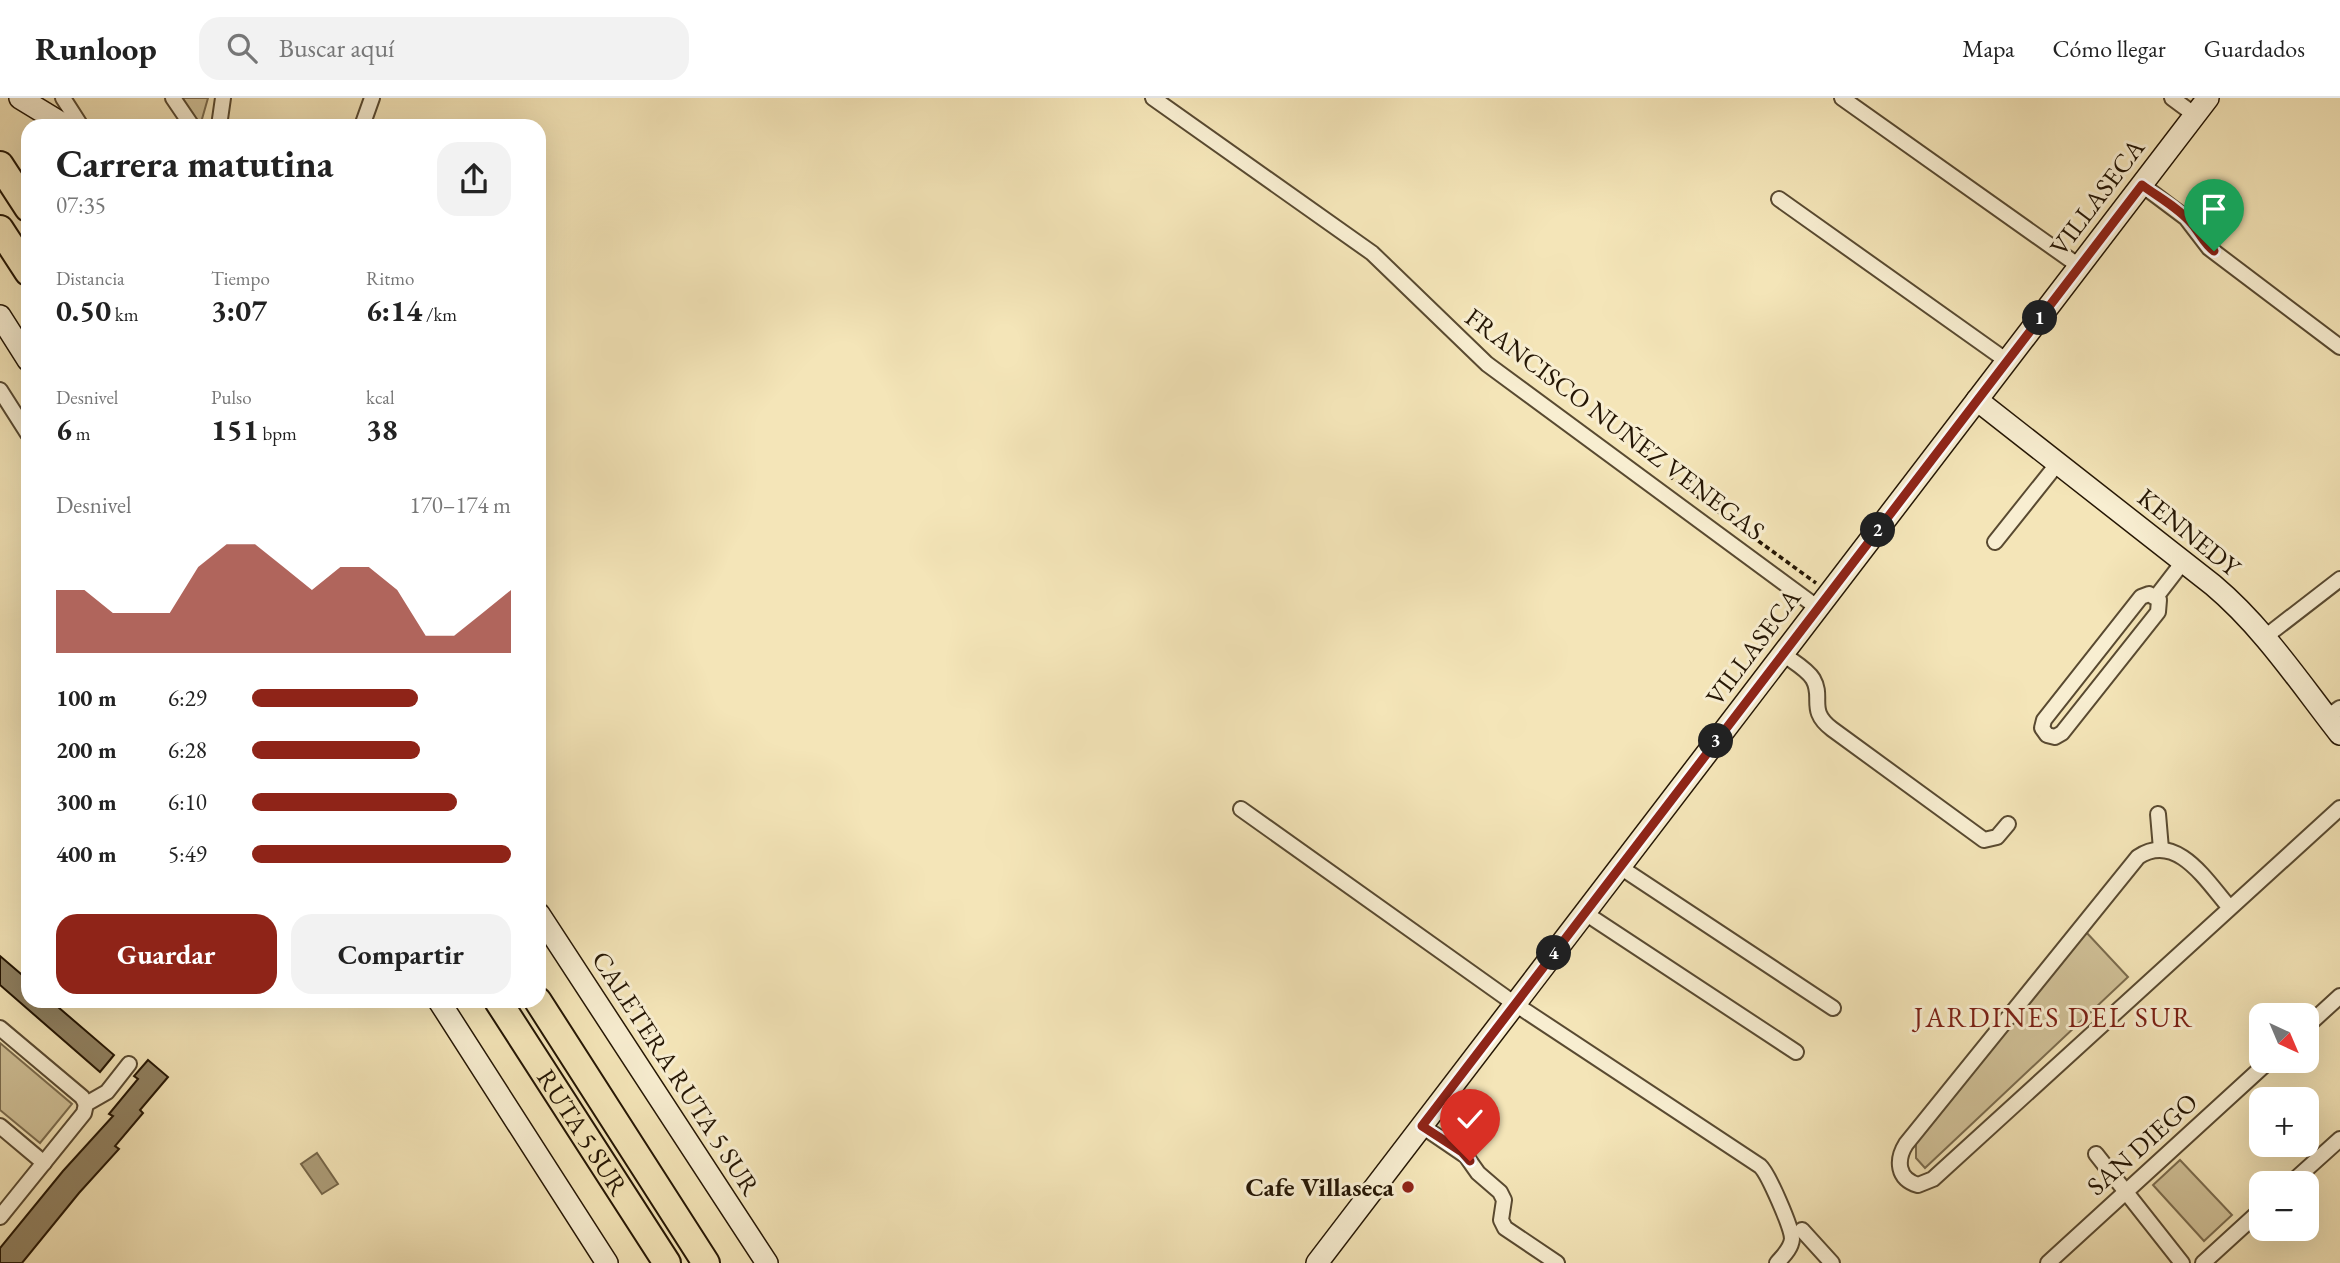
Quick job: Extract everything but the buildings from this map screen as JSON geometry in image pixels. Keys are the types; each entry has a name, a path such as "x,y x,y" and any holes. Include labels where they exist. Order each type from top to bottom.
{"highway":[{"path":"0,164 21,197"},
{"path":"0,229 21,261"},
{"name":"RUTA 5 SUR","path":"503,1008 667,1263"},
{"name":"RUTA 5 SUR","path":"542,1008 706,1263"}],"main road":[{"path":"18,98 29,119"},
{"path":"18,98 54,119"},
{"name":"VILLASECA","path":"1317,1263 2202,106"},
{"path":"0,316 21,349"},
{"name":"KENNEDY","path":"1977,400 2232,602 2336,720"},
{"name":"CALETERA RUTA 5 SUR","path":"546,925 767,1263"},
{"path":"443,1008 607,1263"}],"street":[{"path":"63,98 76,119"},
{"path":"173,98 187,119"},
{"path":"220,119 223,98"},
{"path":"364,119 372,98"},
{"name":"FRANCISCO NUÑEZ VENEGAS","path":"1153,98 1372,253 1487,364 1818,608"},
{"path":"1842,98 2080,266"},
{"path":"2172,98 2202,106"},
{"path":"2142,185 2186,218 2209,248 2340,347"},
{"path":"1779,199 2007,361"},
{"path":"0,390 21,423"},
{"path":"1995,542 2058,463"},
{"path":"2156,597 2183,562"},
{"path":"2265,637 2340,579"},
{"path":"2149,594 2156,597 2160,604 2158,612 2062,733 2055,737 2047,735 2042,728 2044,720 2141,597 2149,594"},
{"path":"1783,654 1811,676 1816,687 1817,710 1832,729 1984,840 1997,838 2008,824"},
{"path":"2089,663 2106,677"},
{"path":"2230,908 2182,856 2161,849 2145,853 2133,863 1906,1144 1900,1158 1901,1171 1908,1180 1918,1185 1923,1184 1943,1170 2340,808"},
{"path":"1241,809 1515,1004 1765,1170 1792,1238 1791,1246 1777,1263"},
{"path":"2158,814 2161,849"},
{"path":"1620,867 1833,1008"},
{"path":"1585,912 1796,1052"},
{"path":"2319,1015 2340,996"},
{"path":"0,1028 82,1097 86,1104 84,1113 0,1217"},
{"path":"86,1104 107,1092 130,1064"},
{"name":"SAN DIEGO","path":"2048,1263 2256,1073"},
{"path":"0,1126 44,1163"},
{"path":"1422,1126 1466,1156 1478,1173 1500,1192 1504,1200 1501,1220 1505,1228 1558,1263"},
{"path":"2304,1171 2340,1139"},
{"path":"2096,1154 2182,1263"},
{"path":"2203,1263 2249,1221"},
{"path":"1802,1230 1832,1263"}],"path":[{"path":"1664,472 1816,584"}],"shaded area":[{"path":"180,98 208,98 202,119 195,119"},
{"path":"2086,932 2128,977 1925,1168 1916,1158 1916,1142"},
{"path":"0,1043 72,1104 40,1143 0,1110"},
{"path":"317,1153 338,1184 322,1194 301,1164"},
{"path":"2180,1160 2232,1215 2204,1241 2153,1185"}],"place":[{"name":"Cafe Villaseca","path":"1408,1187"}],"district":[{"name":"JARDINES DEL SUR","path":"2054,1017"}],"route":[{"path":"1470,1161 1462,1152 1422,1126 2142,185 2186,218 2214,251"}]}
